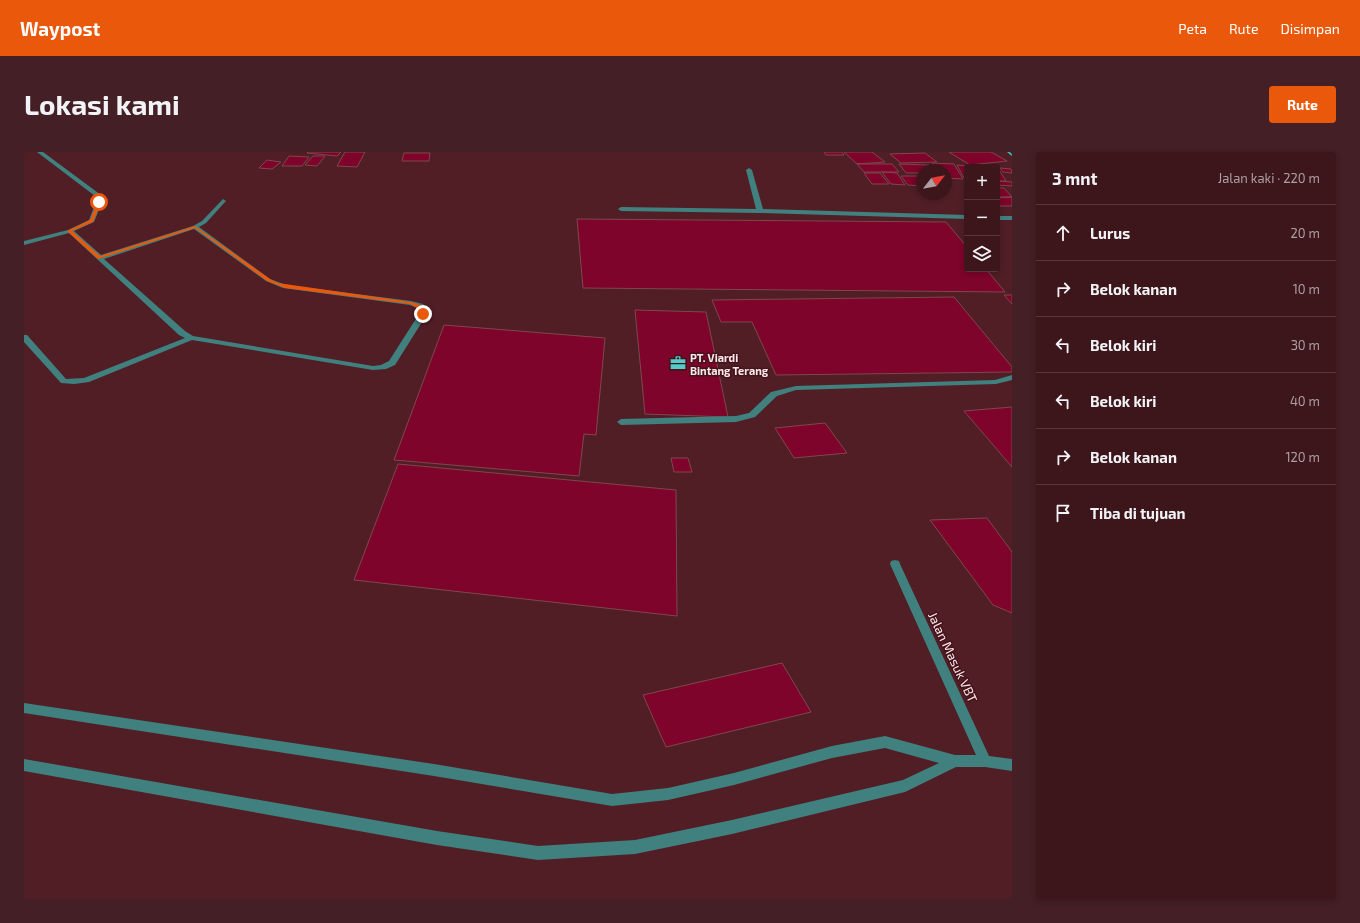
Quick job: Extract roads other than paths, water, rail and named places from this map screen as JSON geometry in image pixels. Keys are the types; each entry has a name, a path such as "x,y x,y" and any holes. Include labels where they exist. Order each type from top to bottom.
{"street":[{"path":"24,243 70,231 92,221 99,202 98,195 40,152"},
{"path":"749,170 760,211"},
{"path":"99,258 195,227 204,222 223,201"},
{"path":"621,209 760,211 964,217"},
{"path":"1000,218 1012,218"},
{"path":"70,231 182,333 191,338 373,368 383,367 392,363 423,314 424,310 420,306 411,303 277,284 268,280 195,227"},
{"path":"24,337 64,381 74,382 86,380 191,338"},
{"path":"621,422 736,419 752,415 774,394 796,388 996,382 1012,377"},
{"name":"Jalan Masuk VBT","path":"895,564 985,761"},
{"path":"24,708 434,770 612,800 668,794 734,779 832,752 885,742 955,761 985,761 1012,765"},
{"path":"24,765 437,838 538,854 635,847 732,827 905,786 955,761"}],"place":[{"name":"PT. Viardi Bintang Terang","path":"678,363"}]}
